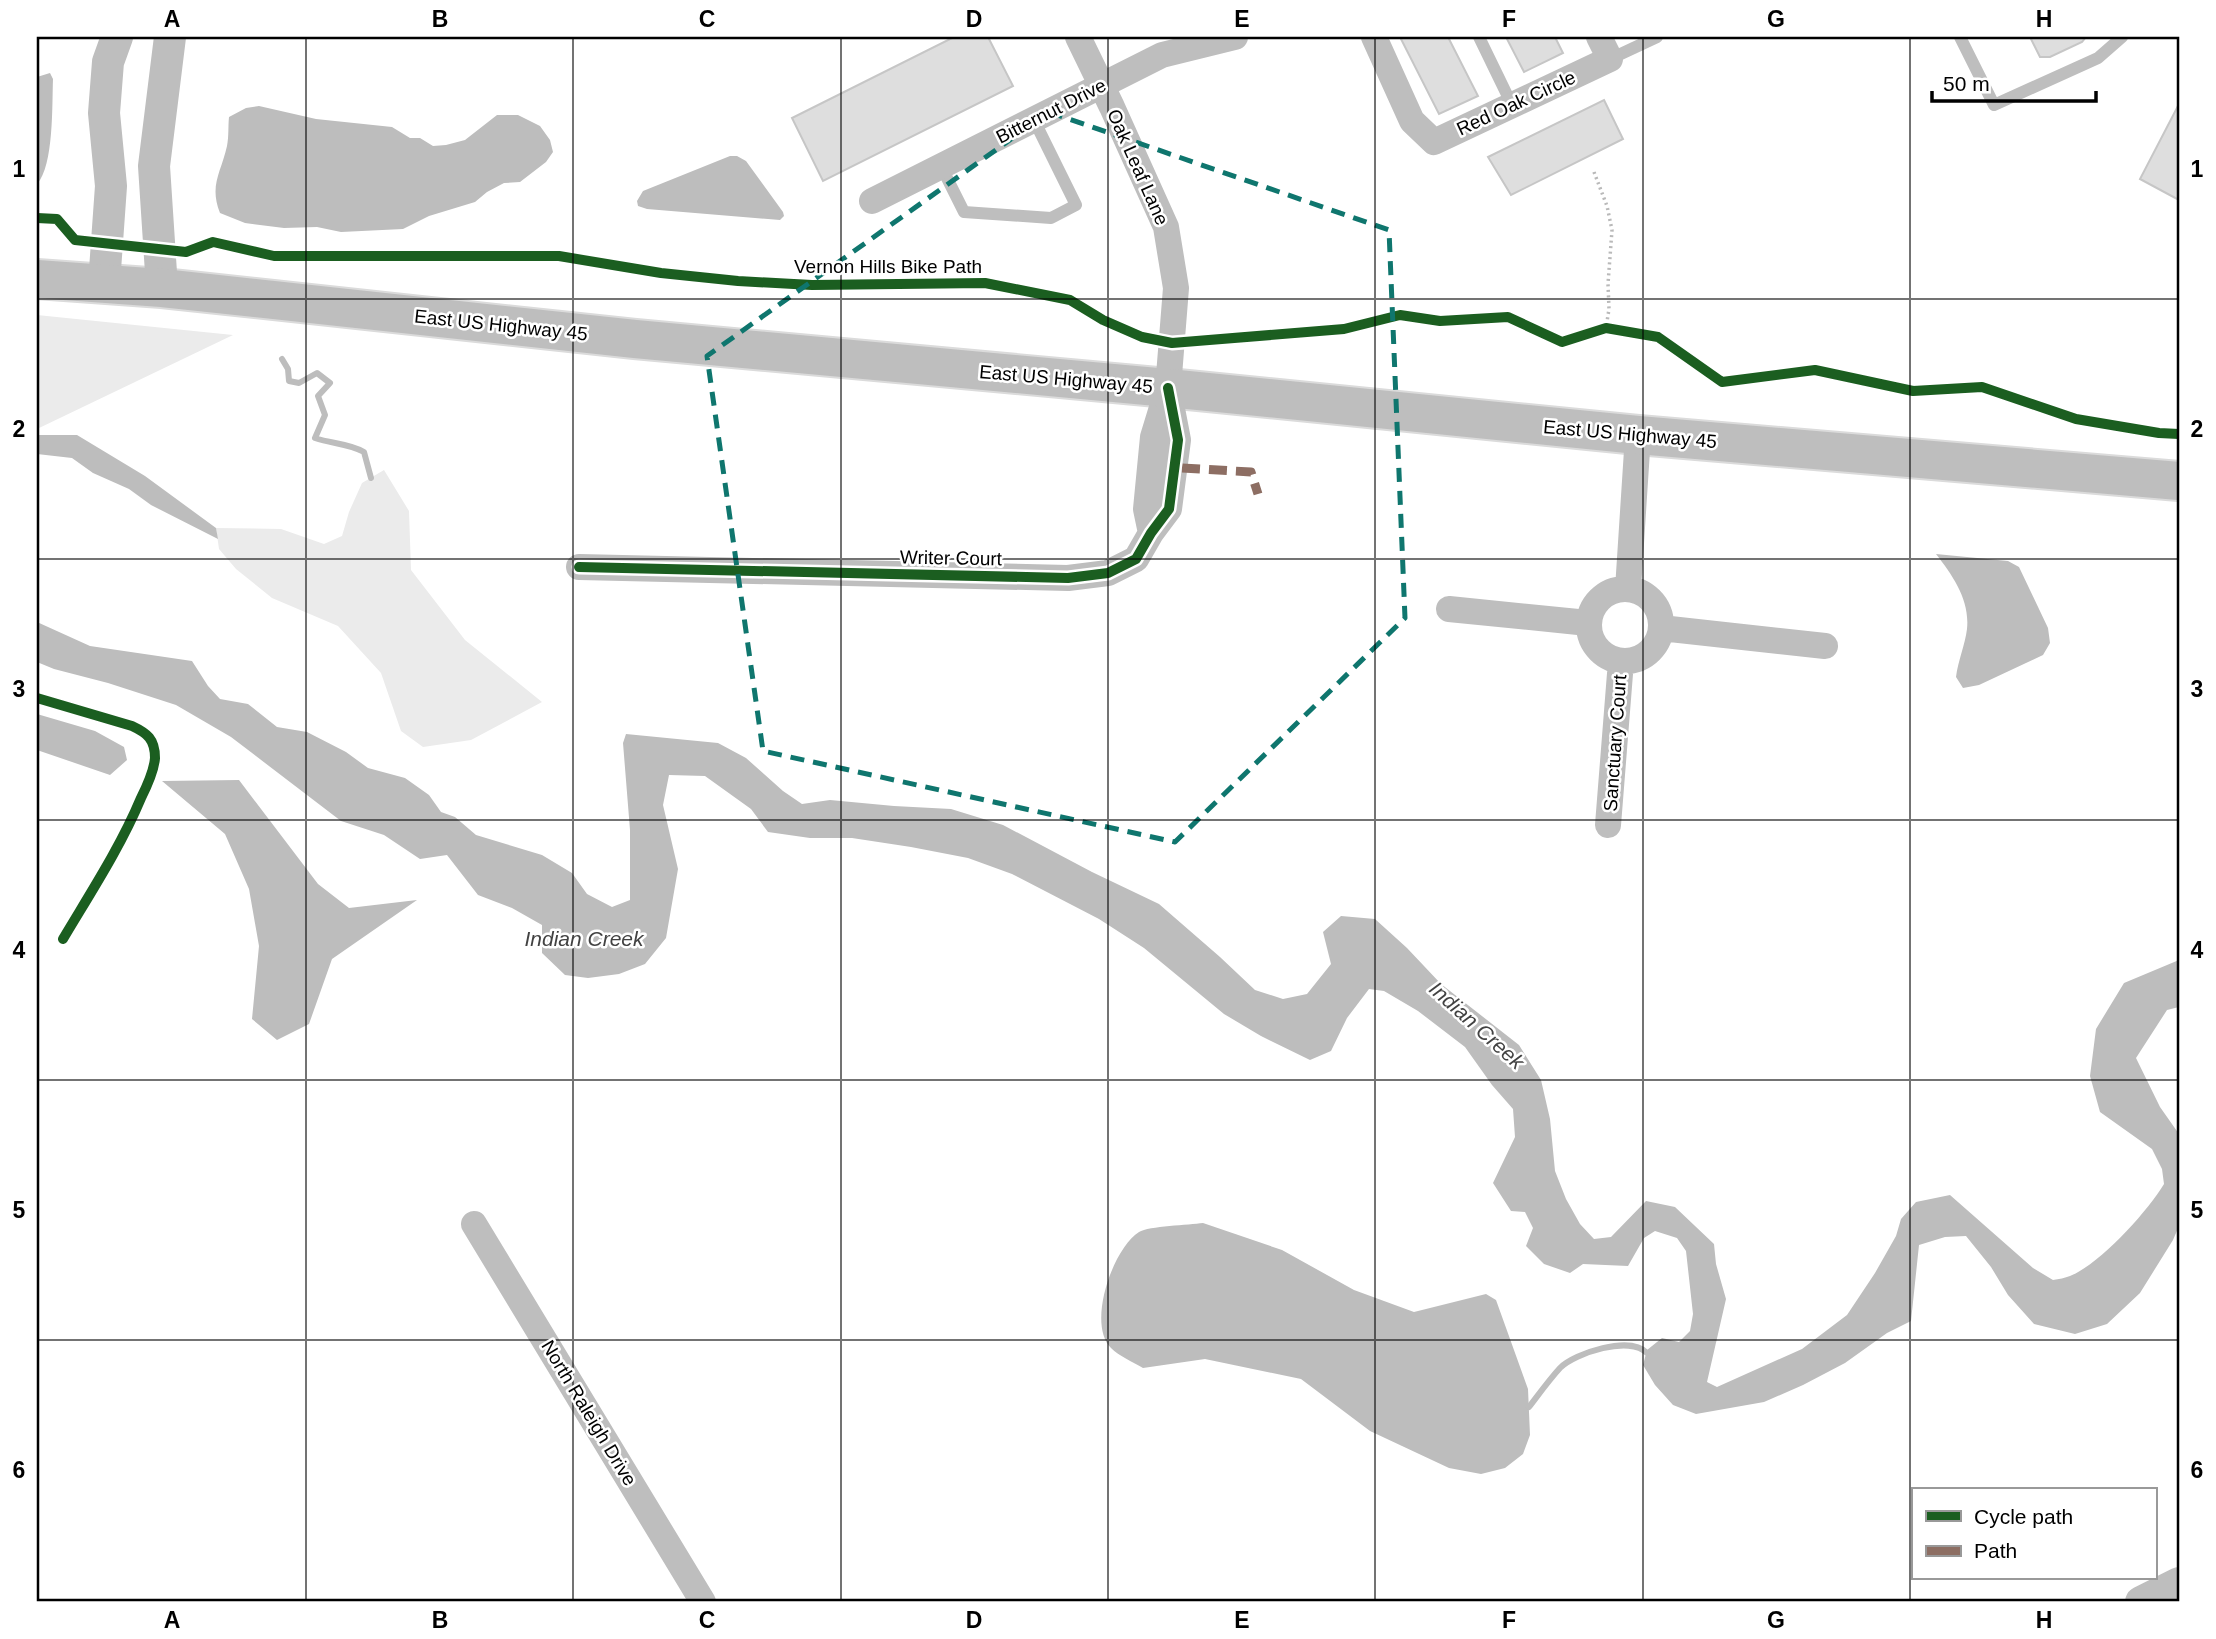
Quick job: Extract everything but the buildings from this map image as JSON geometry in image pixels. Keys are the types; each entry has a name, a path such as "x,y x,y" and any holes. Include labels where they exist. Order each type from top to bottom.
{"main road":[{"name":"East US Highway 45","path":"37,279 162,288 635,339 1639,435 2179,481"}],"street":[{"path":"104,284 111,186 104,113 108,62 117,37"},
{"path":"162,288 154,166 170,37"},
{"name":"Oak Leaf Lane","path":"1077,37 1166,227 1176,288 1168,388"},
{"name":"Bitternut Drive","path":"872,201 1162,55 1235,37"},
{"name":"Red Oak Circle","path":"1374,37 1412,121 1434,142 1512,105 1604,48"},
{"name":"Writer Court","path":"579,567 1069,578 1108,573 1136,559 1151,533 1146,509 1153,437 1168,388"},
{"path":"1628,589 1639,435"},
{"path":"1449,609 1588,623 1597,601 1616,590 1628,589 1648,597 1656,606 1661,628 1825,646"},
{"name":"Sanctuary Court","path":"1588,623 1595,646 1604,655 1628,662 1651,651 1661,628"},
{"name":"Sanctuary Court","path":"1608,825 1621,661"},
{"name":"North Raleigh Drive","path":"474,1224 703,1602"},
{"path":"2141,1602 2179,1583"}],"lane":[{"path":"1479,37 1512,105"},
{"path":"1604,48 1657,37"},
{"path":"1960,37 1994,105 2098,58 2122,37"},
{"path":"941,166 964,212 1051,218 1076,205 1034,120"}],"path":[{"path":"1594,172 1607,206 1612,230 1606,328"}],"highlighted area":[{"path":"1049,112 1389,230 1405,618 1175,842 763,751 707,356"}],"shaded area":[{"path":"37,315 233,335 37,429"},
{"path":"384,470 409,511 411,570 465,640 542,702 471,740 423,747 401,731 381,673 338,626 272,598 236,569 219,549 216,528 281,529 324,544 342,536 362,483"}],"water":[{"path":"50,73 53,79 49,149 47,164 37,184 37,77"},
{"path":"259,106 316,119 392,127 410,138 420,138 433,146 465,140 497,115 518,115 540,126 550,140 553,152 546,162 520,182 504,183 475,202 429,216 403,229 341,232 317,227 284,228 245,223 220,213 216,187 227,146 229,117 246,108"},
{"path":"730,156 746,161 783,212 784,216 780,220 647,209 638,206 637,201 643,191"},
{"path":"37,435 77,435 145,476 216,528 218,539 151,505 129,489 93,473 72,458 37,454"},
{"path":"1936,554 2008,561 2019,567 2048,628 2050,643 2043,655 1979,685 1963,688 1956,677 1967,629 1966,608 1954,580"},
{"name":"Indian Creek","path":"37,622 90,646 192,661 220,699 248,704 277,727 307,732 346,752 368,768 405,778 429,795 441,812 455,817 476,835 542,855 572,873 587,894 612,907 630,900 630,830 623,743 626,734 718,743 746,758 802,804 830,800 951,809 1003,825 1159,904 1255,990 1283,999 1307,994 1331,964 1323,932 1341,916 1375,919 1441,984 1519,1045 1541,1080 1550,1119 1555,1171 1580,1224 1594,1239 1611,1237 1646,1201 1675,1207 1714,1244 1716,1264 1726,1299 1707,1382 1717,1387 1802,1349 1847,1315 1896,1236 1901,1219 1916,1202 1950,1195 2033,1268 2053,1280 2082,1270 2108,1249 2135,1222 2164,1184 2162,1169 2152,1149 2100,1112 2090,1076 2096,1029 2124,983 2179,960 2179,1007 2167,1010 2136,1058 2160,1107 2179,1134 2179,1226 2140,1293 2107,1324 2075,1334 2034,1324 2008,1295 1991,1267 1966,1236 1945,1237 1919,1245 1911,1321 1887,1333 1845,1363 1764,1402 1696,1414 1673,1405 1655,1385 1643,1365 1647,1350 1662,1338 1679,1342 1690,1331 1693,1314 1686,1251 1677,1238 1655,1231 1644,1238 1628,1266 1583,1264 1570,1273 1544,1264 1526,1246 1533,1228 1525,1212 1511,1211 1493,1183 1515,1137 1513,1109 1465,1047 1418,1011 1384,991 1369,989 1347,1018 1331,1051 1310,1060 1224,1014 1144,948 1099,919 1012,874 968,858 911,847 852,838 810,838 768,832 751,809 705,776 669,775 663,805 678,869 666,938 645,964 619,974 588,978 565,975 542,953 542,925 512,908 478,895 447,855 420,859 384,835 341,821 231,737 176,705 37,662"},
{"path":"37,714 95,731 124,747 127,760 110,775 37,750"},
{"path":"239,780 318,884 349,908 417,900 332,959 309,1024 277,1040 252,1019 259,946 249,889 225,834 162,781"},
{"path":"1203,1223 1282,1250 1354,1290 1414,1312 1486,1294 1496,1300 1528,1389 1530,1435 1523,1454 1505,1468 1481,1474 1449,1468 1370,1431 1301,1379 1205,1359 1143,1368 1118,1354 1104,1336 1101,1321 1106,1286 1121,1253 1130,1240 1144,1230"}],"waterway":[{"path":"282,359 288,369 289,381 299,383 317,373 330,383 318,396 325,415 315,438 364,452 371,478"},
{"path":"1529,1407 1567,1362 1590,1352 1616,1346 1639,1348 1647,1353"}],"marked path":[{"path":"1182,468 1251,472 1258,494"}],"cycle path":[{"name":"Vernon Hills Bike Path","path":"37,218 57,219 75,240 186,252 213,242 274,256 559,256 661,273 812,285 985,283 1070,300 1103,320 1142,337 1172,343 1344,329 1400,315 1440,321 1508,317 1562,342 1606,328 1658,337 1722,382 1815,370 1913,391 1982,387 2076,419 2179,434"},
{"path":"579,567 1068,578 1108,573 1136,559 1169,509 1178,440 1168,388"},
{"path":"37,698 132,726 149,738 155,751 152,773 124,835 63,939"}]}
